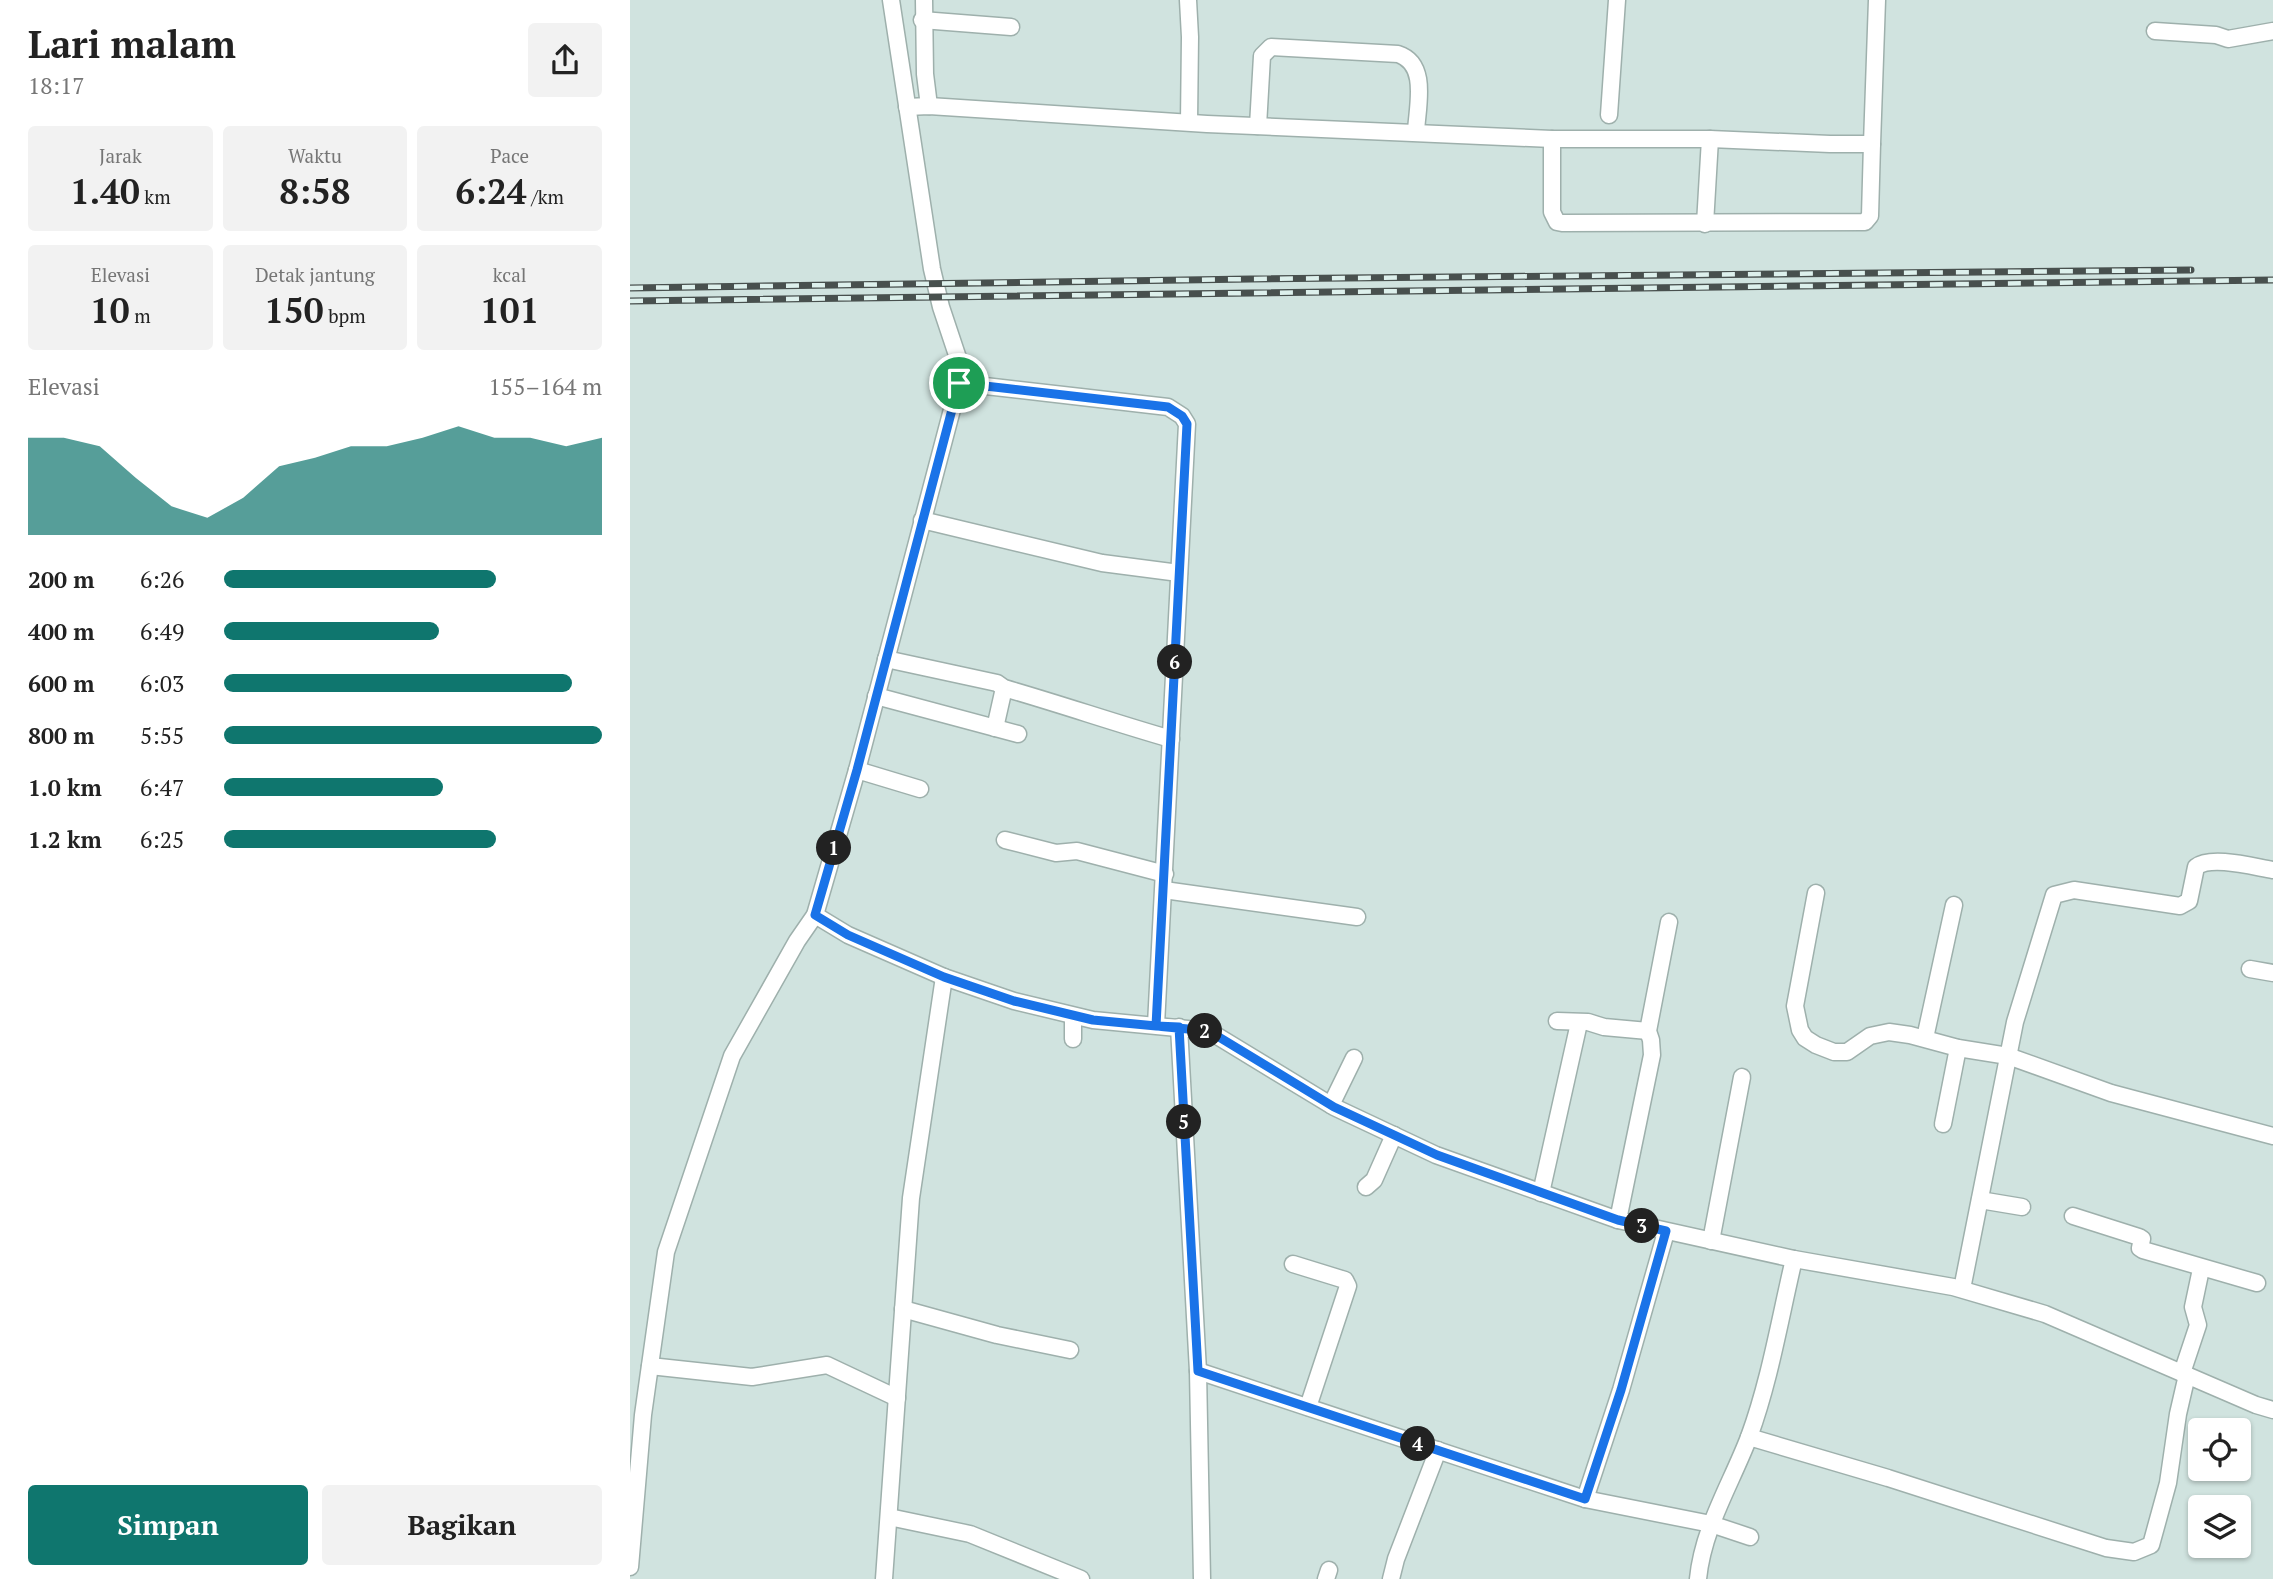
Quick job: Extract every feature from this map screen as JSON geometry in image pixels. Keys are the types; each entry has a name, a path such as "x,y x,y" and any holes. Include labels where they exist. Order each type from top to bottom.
{"street":[{"path":"630,1567 637,1414 650,1366 666,1252 732,1056 797,941 815,915 857,770 959,383 959,361 932,269 891,0"},
{"path":"924,0 922,20 929,106"},
{"path":"1188,0 1197,123"},
{"path":"1609,115 1617,0"},
{"path":"1552,139 1552,212 1557,222 1865,222 1870,216 1877,0"},
{"path":"922,20 1011,27"},
{"path":"2155,31 2216,35 2228,39 2273,31"},
{"path":"1258,126 1262,55 1271,47 1398,54 1406,57 1415,65 1418,74 1416,132"},
{"path":"907,107 1552,139 1710,139 1872,144"},
{"path":"1705,224 1710,139"},
{"path":"959,383 1168,407 1182,416 1187,424 1156,1026"},
{"path":"922,520 1102,563 1180,573"},
{"path":"886,659 997,683 1004,688 1171,739"},
{"path":"995,728 1004,688"},
{"path":"877,696 1018,734"},
{"path":"857,770 920,789"},
{"path":"1005,840 1056,853 1077,851 1164,882 1357,917"},
{"path":"1962,1289 2015,1022 2054,895 2074,890 2180,906 2189,901 2196,867 2200,863 2220,862 2273,870"},
{"path":"1816,893 1795,1006 1800,1030 1805,1038 1834,1052 1847,1052 1870,1036 1889,1032 1925,1038 1958,1048 2008,1056 2111,1093 2273,1136"},
{"path":"1925,1038 1954,905"},
{"path":"815,915 848,935 944,977 1014,1001 1073,1016 1209,1031 1331,1105 1437,1155 1618,1220 1794,1259 1962,1289 2045,1314 2273,1410"},
{"path":"1618,1220 1651,1055 1648,1031 1669,922"},
{"path":"2250,969 2273,973"},
{"path":"884,1579 911,1198 944,977"},
{"path":"1073,1016 1073,1039"},
{"path":"1557,1021 1588,1022 1604,1027 1648,1031"},
{"path":"1541,1193 1579,1023"},
{"path":"1179,1027 1198,1371 1202,1579"},
{"path":"1943,1124 1958,1048"},
{"path":"1331,1105 1354,1058"},
{"path":"1711,1241 1742,1077"},
{"path":"1366,1187 1374,1181 1395,1135"},
{"path":"1980,1200 2022,1207"},
{"path":"2073,1216 2140,1237 2140,1248 2143,1250 2201,1269 2257,1283"},
{"path":"1585,1499 1621,1390 1666,1231"},
{"path":"1698,1579 1711,1524 1749,1437 1794,1259"},
{"path":"1293,1264 1345,1280 1348,1286 1308,1407"},
{"path":"1749,1437 1888,1478 2106,1548 2134,1552 2142,1550 2151,1545 2168,1483 2185,1374 2198,1325 2193,1307 2201,1269"},
{"path":"903,1309 997,1335 1070,1350"},
{"path":"650,1366 752,1377 827,1365 897,1398"},
{"path":"1198,1371 1585,1499 1711,1524 1750,1537"},
{"path":"1391,1579 1396,1559 1438,1450"},
{"path":"889,1517 970,1534 1081,1579"}],"railway":[{"path":"630,288 2191,270"},
{"path":"630,301 2273,280"}],"route":[{"path":"959,383 857,770 815,915 848,935 944,977 1014,1001 1093,1020 1156,1026 1179,1027 1209,1031 1334,1107 1437,1155 1618,1220 1666,1231 1621,1390 1585,1499 1198,1371 1179,1027 1156,1026 1187,424 1177,411 1168,407 959,383"}]}
